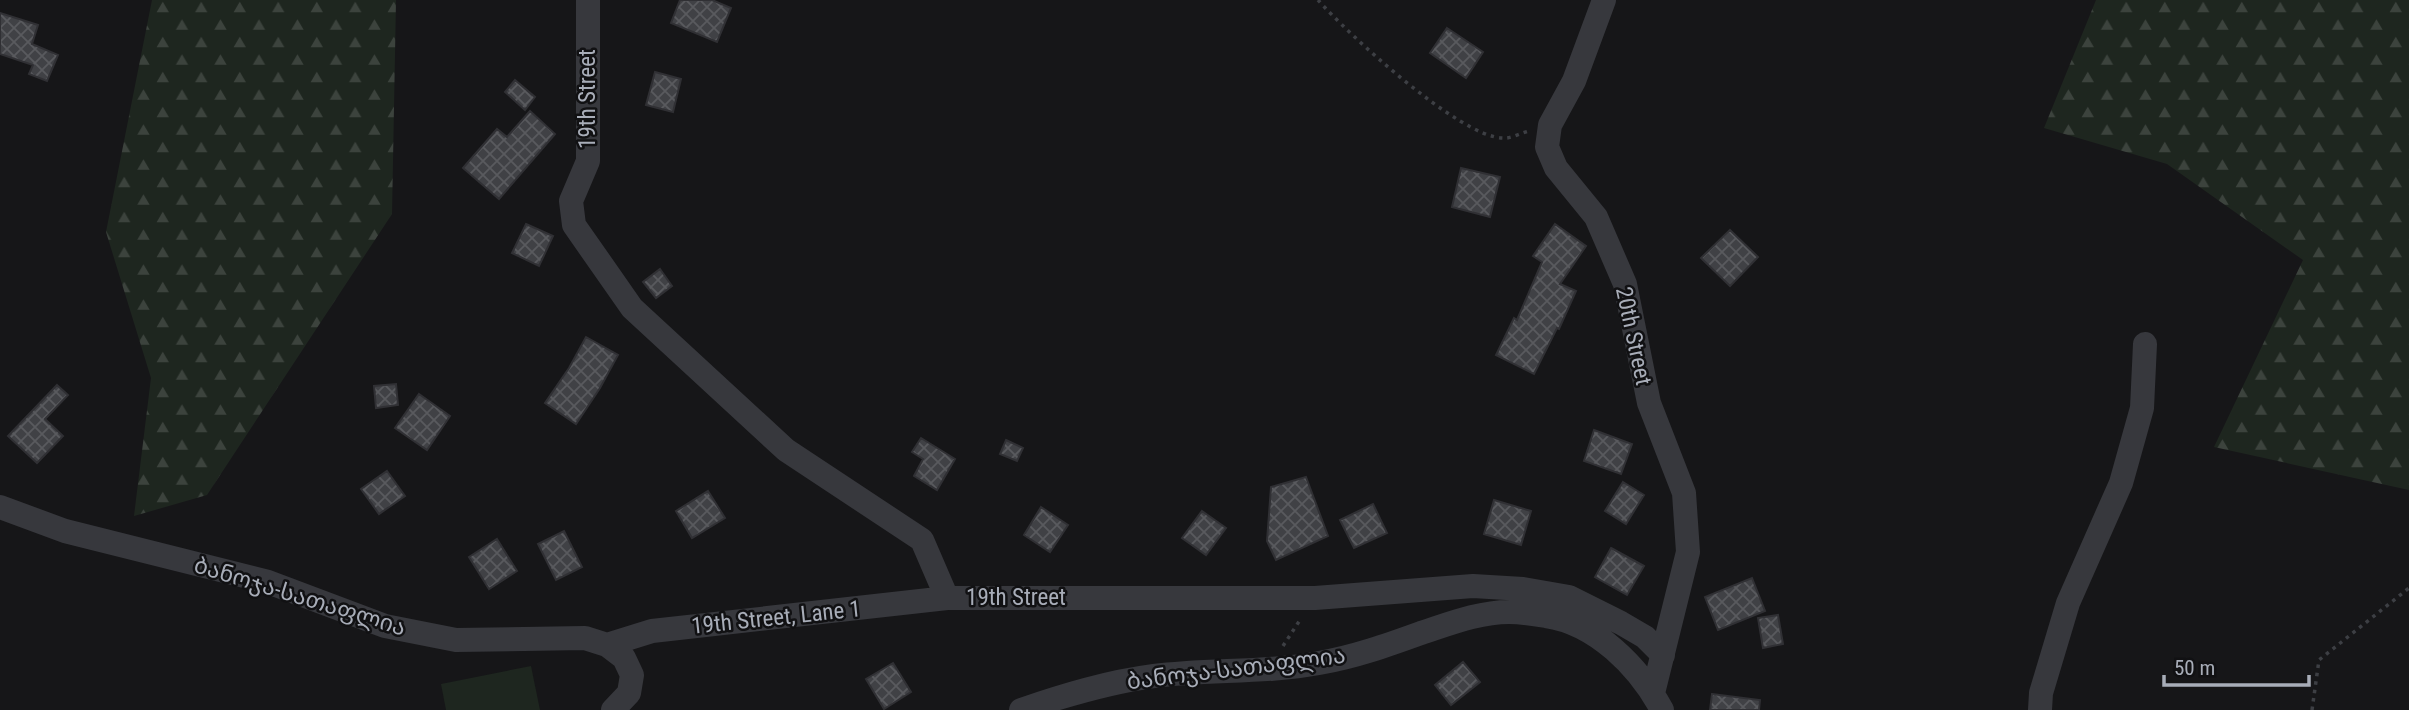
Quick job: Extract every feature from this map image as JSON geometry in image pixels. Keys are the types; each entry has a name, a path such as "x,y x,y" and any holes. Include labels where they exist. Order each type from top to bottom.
{"street":[{"name":"19th Street","path":"588,0 587,161 571,201 574,225 632,308 786,450 922,540 947,598 1315,598 1473,586 1523,589 1569,597 1621,622 1644,637 1663,655"},
{"path":"1550,125 1574,81 1604,0"},
{"name":"20th Street","path":"1550,125 1547,147 1556,168 1596,217 1625,284 1649,403 1684,493 1688,552 1663,655 1657,701"},
{"path":"2040,710 2041,694 2068,603 2121,482 2142,408 2145,344"},
{"name":"ბანოჯა-სათაფლია","path":"0,507 65,531 268,582 386,626 456,640 585,638 607,645"},
{"name":"19th Street, Lane 1","path":"607,645 652,631 947,598"},
{"name":"ბანოჯა-სათაფლია","path":"1021,710 1088,688 1142,678 1319,663 1377,649 1462,619 1508,612 1549,616 1584,630 1619,653 1657,701"},
{"path":"607,645 624,658 632,676 629,692 613,710"}],"path":[{"path":"1318,0 1404,82 1469,127 1503,138 1550,125"},
{"path":"2312,710 2319,660 2409,588"},
{"path":"1268,669 1315,598"}],"green space":[{"path":"152,0 396,0 392,214 207,495 134,516 151,378 106,232"},
{"path":"2096,0 2409,0 2409,490 2214,447 2303,260 2167,164 2044,128"},
{"path":"531,666 540,710 446,710 441,684"}],"building":[{"path":"680,0 712,0 731,8 717,42 671,23"},
{"path":"0,13 38,25 32,44 58,55 47,81 29,74 33,65 0,54"},
{"path":"1447,28 1483,52 1466,78 1430,53"},
{"path":"655,72 681,79 673,112 646,105"},
{"path":"515,80 535,97 525,110 505,92"},
{"path":"530,111 555,134 499,199 463,168 497,129 507,137"},
{"path":"1461,168 1500,177 1490,217 1452,207"},
{"path":"526,224 553,236 539,266 512,253"},
{"path":"1555,224 1586,246 1560,284 1576,291 1534,374 1496,355 1514,318 1517,320 1542,262 1533,256"},
{"path":"1730,230 1758,257 1730,286 1701,258"},
{"path":"660,269 672,286 656,298 643,282"},
{"path":"586,337 618,355 576,424 545,403"},
{"path":"396,384 398,405 376,408 374,386"},
{"path":"57,385 68,395 45,419 63,436 37,463 8,436"},
{"path":"419,394 450,416 427,450 395,428"},
{"path":"1594,430 1632,444 1621,474 1584,461"},
{"path":"921,438 955,459 937,490 914,476 923,459 912,452"},
{"path":"1006,440 1023,448 1017,461 1000,454"},
{"path":"387,471 405,496 379,514 361,489"},
{"path":"1306,477 1328,536 1276,560 1267,541 1271,487"},
{"path":"1623,482 1644,495 1626,524 1605,511"},
{"path":"708,491 725,518 692,538 676,511"},
{"path":"1494,500 1531,511 1521,545 1484,534"},
{"path":"1373,504 1387,533 1354,548 1340,520"},
{"path":"1041,507 1068,525 1050,552 1024,535"},
{"path":"1202,511 1226,528 1206,555 1182,538"},
{"path":"564,531 582,567 556,580 538,544"},
{"path":"497,539 517,571 489,589 469,557"},
{"path":"1611,548 1644,566 1627,595 1595,577"},
{"path":"1752,578 1765,611 1718,630 1705,597"},
{"path":"1778,615 1783,644 1763,648 1758,618"},
{"path":"1463,662 1480,682 1451,705 1435,685"},
{"path":"893,663 911,692 884,709 866,679"},
{"path":"1712,694 1760,700 1759,710 1710,710"}]}
